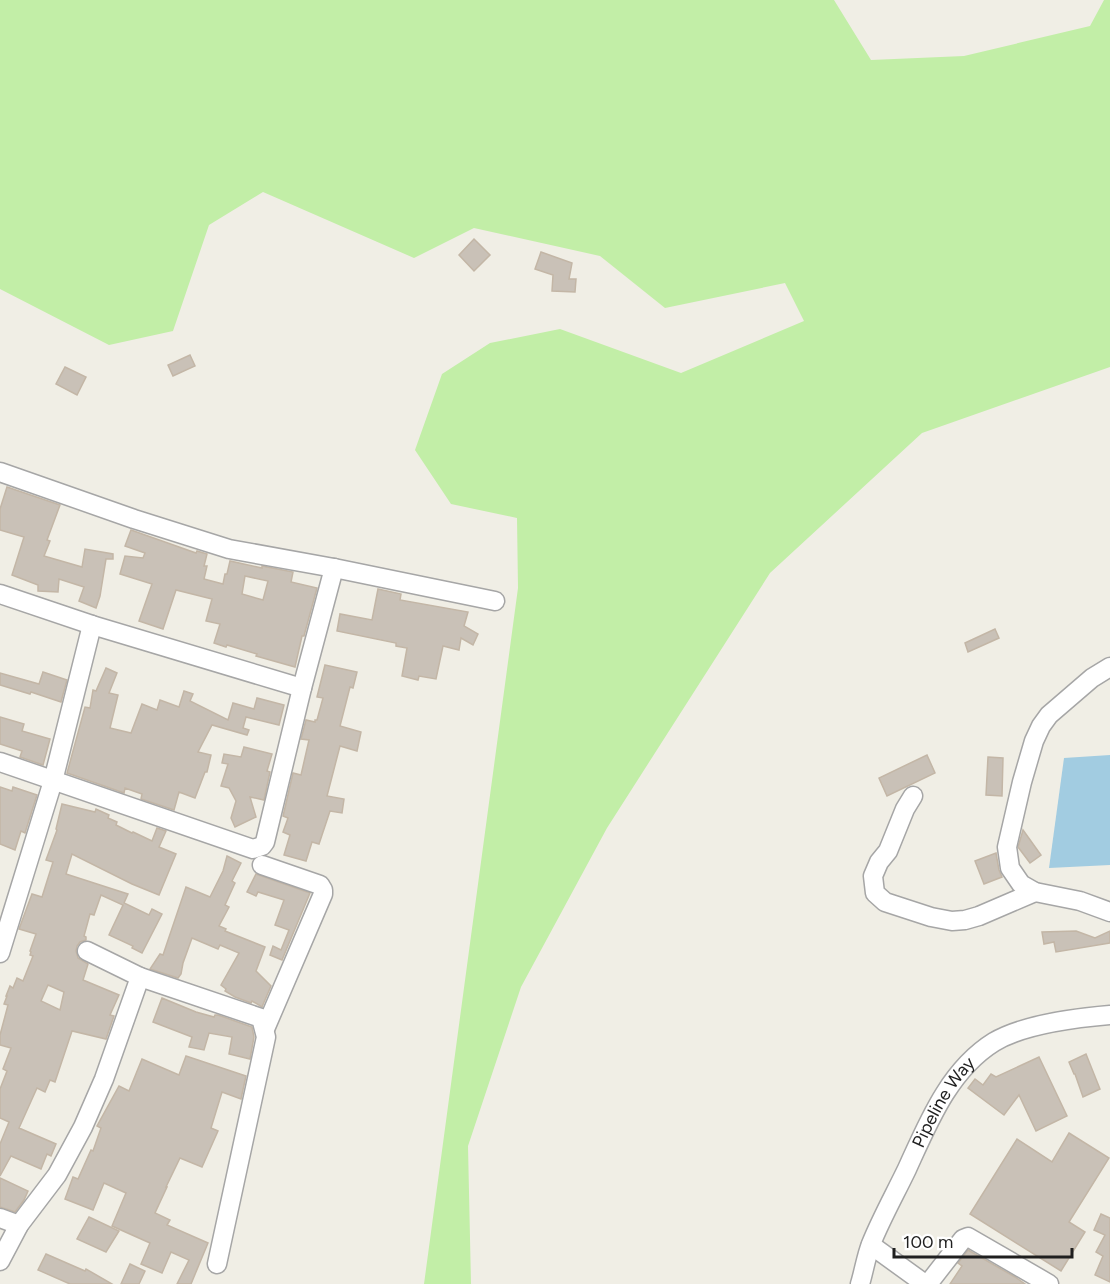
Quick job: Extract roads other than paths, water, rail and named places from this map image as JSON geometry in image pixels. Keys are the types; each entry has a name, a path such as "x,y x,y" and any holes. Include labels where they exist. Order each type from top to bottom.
{"street":[{"path":"0,472 134,519 230,549 495,601"},
{"path":"0,762 258,849 265,842 334,568"},
{"path":"0,594 93,625 302,688"},
{"path":"0,953 53,781 93,625"},
{"path":"1110,667 1092,678 1049,715 1041,726 1034,741 1022,783 1007,847 1010,868 1021,884 1035,892 1080,901 1110,912"},
{"path":"913,796 873,876 875,893 885,902 951,921 979,916 1035,892"},
{"path":"262,865 320,885 323,890 265,1029"},
{"path":"87,951 140,977 261,1018 266,1037 217,1264"},
{"path":"0,1261 18,1225 57,1175 83,1127 104,1078 140,977"},
{"name":"Pipeline Way","path":"860,1284 871,1245 931,1118 951,1084 971,1060 995,1042 1024,1029 1081,1017 1110,1016"},
{"path":"0,1218 18,1225"},
{"path":"871,1245 927,1284 963,1239 968,1237 1049,1284"}],"water":[{"path":"1110,755 1110,865 1049,868 1064,758"}]}
